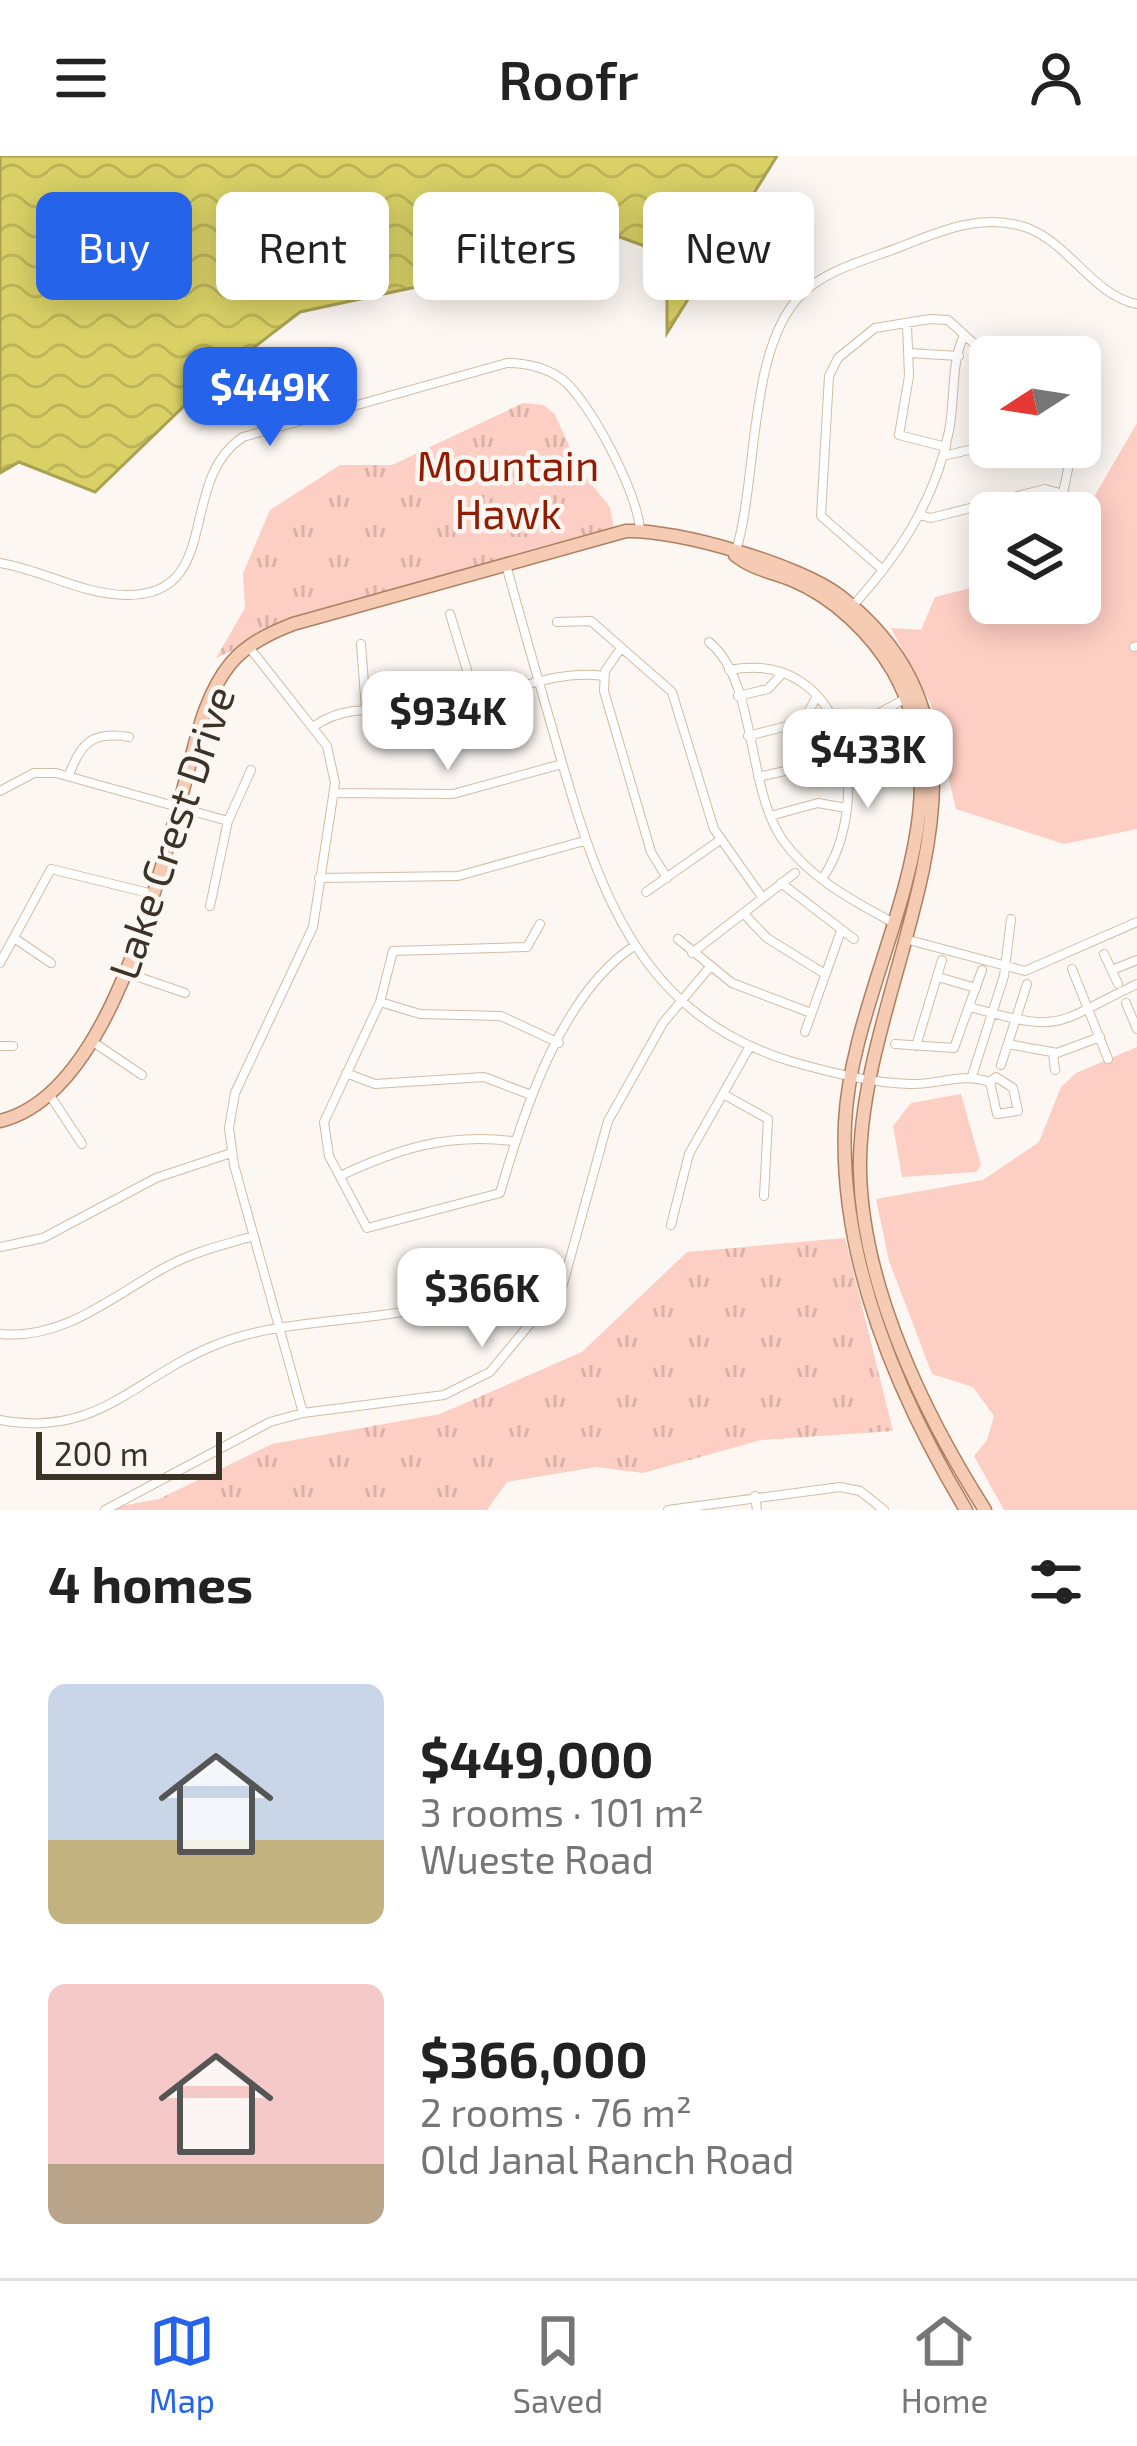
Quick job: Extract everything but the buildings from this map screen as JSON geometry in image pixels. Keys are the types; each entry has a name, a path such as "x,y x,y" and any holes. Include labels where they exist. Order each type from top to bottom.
{"main road":[{"name":"Lake Crest Drive","path":"0,1121 51,1097 93,1042 153,895 211,696 234,659 293,624 594,537 640,531 734,554 747,565 804,586 849,610 888,644 914,699"},
{"path":"914,699 921,806 858,1077 845,1177 856,1254 919,1421 966,1510"},
{"path":"914,699 933,739 935,802 903,939 858,1077 860,1178 871,1253 926,1399 985,1510"}],"street":[{"path":"734,554 752,483 771,348 786,314 820,279 953,227 988,221 1043,235 1109,292 1137,304"},
{"path":"883,570 821,516 829,376 863,334 947,320 969,342"},
{"path":"907,325 909,352 898,435 944,452 969,448"},
{"path":"849,610 920,515 944,452 963,338"},
{"path":"909,352 959,356"},
{"path":"0,563 109,593 152,591 189,560 204,485 235,442 264,428 507,363 549,371 578,394 614,459 640,531"},
{"path":"920,515 931,518 969,508"},
{"path":"506,564 584,841 604,895 634,946 681,1000 750,1046 858,1077 912,1084 972,1076 990,1082 1005,1080 1018,1111 1001,1115 990,1082"},
{"path":"450,614 476,700"},
{"path":"557,622 591,621 664,683 676,700 720,840 762,897"},
{"path":"709,642 729,670 770,816 792,852 822,879 892,922"},
{"path":"361,644 366,710"},
{"path":"249,647 331,754 334,794 309,938 236,1089 231,1154 303,1413"},
{"path":"620,650 604,676 651,852 667,878"},
{"path":"729,670 752,668 780,676 817,696 842,734 848,757 846,808 838,847 822,879"},
{"path":"313,727 337,712 436,710 579,673 604,676"},
{"path":"738,696 768,689 780,676"},
{"path":"748,736 802,722 817,696"},
{"path":"842,734 914,699"},
{"path":"69,775 80,747 91,738 129,737"},
{"path":"758,777 848,757"},
{"path":"334,794 453,794 562,764"},
{"path":"210,906 228,821 251,770"},
{"path":"0,791 34,773 69,775 228,821"},
{"path":"770,816 818,803 846,808"},
{"path":"646,892 720,840"},
{"path":"319,878 447,878 584,841"},
{"path":"0,963 55,868 153,895"},
{"path":"692,952 795,873"},
{"path":"781,884 854,939"},
{"path":"742,913 766,938 825,974"},
{"path":"972,1076 1005,967 1011,920"},
{"path":"903,939 1025,971 1137,922"},
{"path":"540,925 527,946 398,949 380,1002 324,1122 326,1148 367,1228 435,1207 495,1197 531,1095 559,1043 593,983 634,946"},
{"path":"805,1032 841,931"},
{"path":"14,938 51,963"},
{"path":"678,939 709,968 756,996 811,1013"},
{"path":"1104,955 1118,984"},
{"path":"916,1046 942,960"},
{"path":"1112,970 1137,960"},
{"path":"105,1510 141,1496 232,1439 303,1413 453,1393 502,1361 563,1284 601,1136 658,1030 709,968"},
{"path":"1072,969 1108,1059"},
{"path":"895,1044 954,1048 982,970"},
{"path":"122,972 185,993"},
{"path":"938,977 976,988"},
{"path":"1001,1065 1027,984"},
{"path":"970,1007 1015,1021 1059,1023 1137,984"},
{"path":"380,1002 419,1014 501,1016 559,1043"},
{"path":"1126,1003 1137,1029"},
{"path":"1007,1044 1053,1054 1100,1037"},
{"path":"93,1042 142,1075"},
{"path":"0,1046 13,1046"},
{"path":"671,1225 686,1161 750,1046"},
{"path":"1053,1054 1055,1070"},
{"path":"346,1073 374,1084 484,1077 531,1095"},
{"path":"723,1094 768,1119 764,1196"},
{"path":"51,1097 82,1144"},
{"path":"340,1176 417,1144 457,1138 512,1141"},
{"path":"0,1247 50,1235 156,1178 231,1154"},
{"path":"0,1334 68,1325 179,1260 254,1236"},
{"path":"0,1420 34,1426 76,1421 210,1347 280,1329 435,1305 453,1292 470,1265"},
{"path":"668,1510 851,1488 884,1510"},
{"path":"755,1496 758,1510"}],"green space":[{"name":"Mountain Hawk","path":"523,403 543,405 554,413 581,471 610,507 615,533 279,629 216,658 245,608 243,573 270,510 340,465 392,465"},
{"path":"1137,423 1137,829 1064,844 956,809 931,704 891,628 921,630 935,597 969,588 969,624 1101,624 1101,492 1097,492"},
{"path":"1137,1047 1137,1510 1004,1510 974,1456 987,1440 994,1416 973,1387 932,1374 889,1261 876,1199 983,1180 1039,1142 1061,1087 1076,1073"},
{"path":"961,1094 981,1165 976,1172 902,1177 893,1126 911,1103"},
{"path":"845,1238 893,1431 761,1440 643,1473 596,1467 507,1482 487,1510 98,1510 159,1499 272,1444 440,1414 582,1352 687,1252"}],"water":[{"path":"0,156 777,156 755,192 643,192 643,245 619,237 619,192 413,192 413,288 389,293 389,192 216,192 216,300 356,300 300,312 210,381 95,492 19,462 0,473"},
{"path":"667,300 688,300 667,333"}]}
